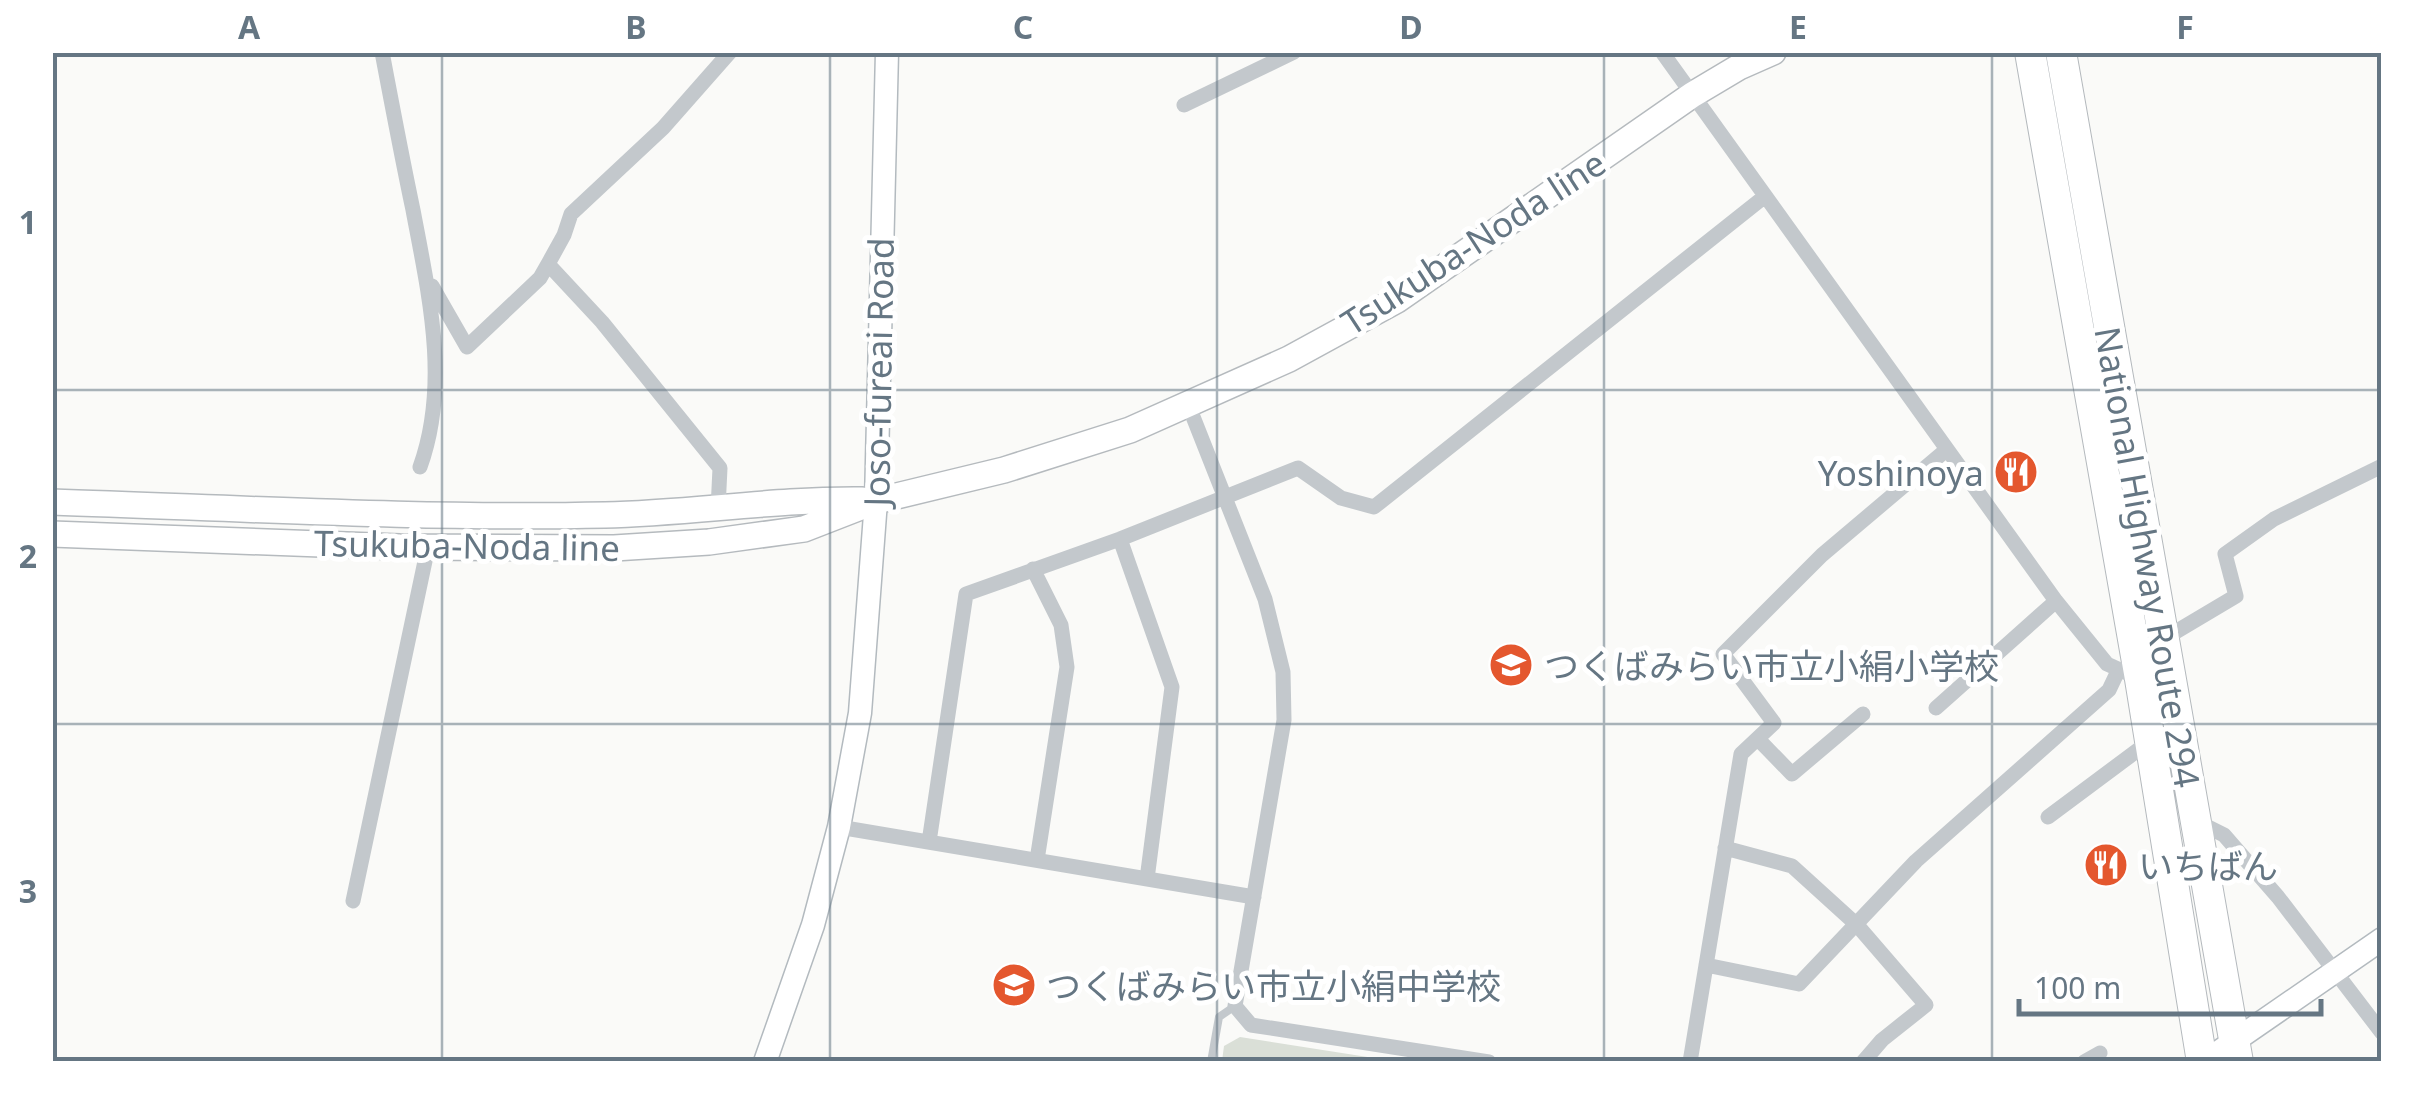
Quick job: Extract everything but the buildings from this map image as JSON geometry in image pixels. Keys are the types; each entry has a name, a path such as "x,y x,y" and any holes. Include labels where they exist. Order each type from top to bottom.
{"highway":[{"name":"National Highway Route 294","path":"2030,52 2129,675 2150,741 2203,1062"},
{"name":"National Highway Route 294","path":"2061,52 2236,1051"}],"main road":[{"name":"Tsukuba-Noda line","path":"52,534 400,547 614,548 804,530 876,501 1130,430 1290,359 1397,300 1692,95 1773,52"},
{"name":"Tsukuba-Noda line","path":"52,502 602,515 718,509 806,499 876,501"}],"street":[{"path":"382,52 434,327 436,384 428,443 420,467"},
{"path":"425,274 467,348 540,278 571,214 663,128 730,52"},
{"name":"Joso-fureai Road","path":"765,1062 813,926 839,827 860,713 876,501 887,52"},
{"path":"1184,105 1294,52"},
{"path":"1662,52 2056,601 2090,645 2129,675 1916,861 1799,984 1706,965"},
{"path":"929,842 966,594 1120,539 1298,468 1341,498 1374,507 1764,196"},
{"path":"548,264 602,322 720,468 718,509"},
{"path":"1188,404 1266,599 1283,672 1284,720 1235,1006 1251,1025 1489,1062"},
{"path":"1690,1062 1741,754 1774,723 1723,654 1822,556 1945,451"},
{"path":"2162,640 2236,596 2225,554 2274,519 2382,466"},
{"path":"1120,539 1172,687 1147,879"},
{"path":"353,901 428,547"},
{"path":"1033,568 1061,625 1067,667 1037,860"},
{"path":"1936,708 2056,601"},
{"path":"1758,740 1792,774 1863,714"},
{"path":"2048,818 2150,741"},
{"path":"2194,820 2224,835 2278,897 2382,1032"},
{"path":"839,827 1254,897"},
{"path":"1725,848 1792,866 1857,925 1926,1006 1882,1040 1863,1062"},
{"path":"2203,1062 2236,1051 2382,939"},
{"path":"2084,1062 2100,1052"}],"lane":[{"path":"1211,1062 1219,1017 1235,1006"}],"shaded area":[{"path":"1240,1037 1393,1061 1222,1061 1224,1046"}],"place":[{"name":"Yoshinoya","path":"2016,472"},
{"name":"つくばみらい市立小絹小学校","path":"1511,665"},
{"name":"いちばん","path":"2106,865"},
{"name":"つくばみらい市立小絹中学校","path":"1014,985"}]}
